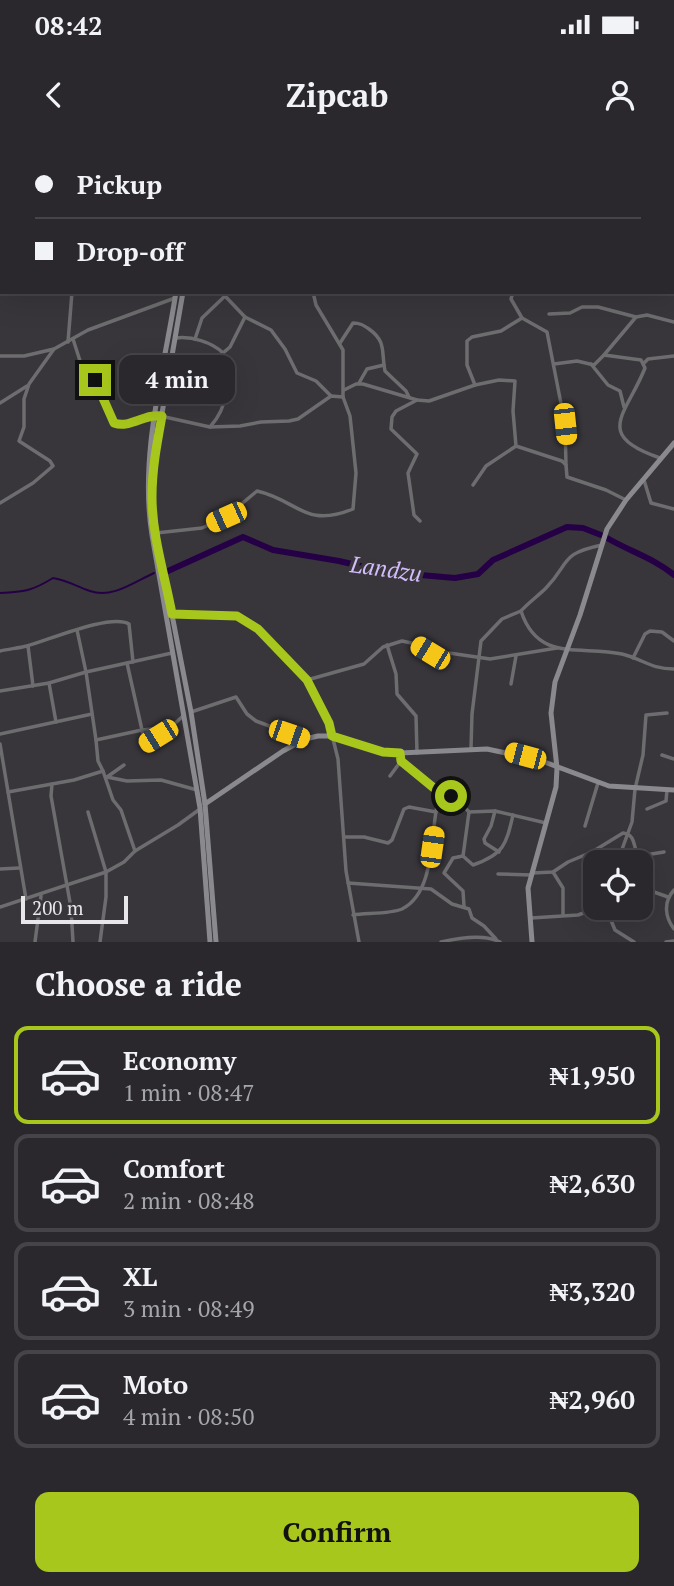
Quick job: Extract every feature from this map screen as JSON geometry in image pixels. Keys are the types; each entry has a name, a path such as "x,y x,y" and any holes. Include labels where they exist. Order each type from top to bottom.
{"street":[{"path":"72,294 70,340 81,363 95,380 114,423 118,425 159,415 210,427 298,419 331,396 343,397"},
{"path":"183,294 147,479 148,514 173,653 188,714 197,790 203,806 210,942"},
{"path":"222,294 245,317 271,331 285,349 297,373 316,381 331,396"},
{"path":"156,533 202,528 226,517 257,491 315,517 353,509 355,464 350,416 343,397 344,359 340,343 316,305 313,294"},
{"path":"512,294 511,299 522,318 547,332 565,424 567,477 626,500"},
{"path":"0,356 24,356 54,349 88,330 176,295 159,415 152,499 203,806 216,942"},
{"path":"195,339 202,318 225,296"},
{"path":"549,314 570,313 582,307 598,307 636,317 647,315 674,322"},
{"path":"223,353 230,347 245,317"},
{"path":"554,364 577,361 596,363 636,317"},
{"path":"475,385 467,365 467,341 472,337 501,331 522,318"},
{"path":"340,343 349,327 353,323 359,323 381,341 384,371 409,397"},
{"path":"175,338 195,339 218,348 223,353 226,399 223,409 210,427"},
{"path":"0,503 33,483 53,466 50,461 19,440 24,427 24,399 29,384 54,349"},
{"path":"604,355 641,360 644,363"},
{"path":"660,458 639,450 621,436 620,428 625,408 640,379 644,363 648,359 674,356"},
{"path":"591,363 608,385 620,391 625,408"},
{"path":"344,390 359,383 367,369 384,365"},
{"path":"359,383 417,400 437,400 475,385 499,380 515,381 513,411 516,446"},
{"path":"0,403 29,384"},
{"path":"417,400 396,411 391,429 417,454 408,473 414,515 420,521"},
{"path":"532,942 528,898 556,787 558,768 551,721 551,699 607,529 626,500 674,443"},
{"path":"516,446 562,461 566,465"},
{"path":"473,485 486,466 516,446"},
{"path":"644,478 651,503 674,509"},
{"path":"471,748 472,714 481,641 502,619 521,611 533,602 552,582 564,561 573,554 601,545"},
{"path":"521,611 535,638 559,648 623,654 653,667 674,669"},
{"path":"172,614 237,616 258,629 307,680 329,723 338,760 348,883 359,942"},
{"path":"0,651 28,646 88,626 126,621 131,631 133,662"},
{"path":"77,630 93,714 98,761 107,777 113,800 121,810 135,851"},
{"path":"633,658 650,631 662,632 674,641"},
{"path":"307,680 364,664 387,645 402,641 416,644 436,654 449,653 490,660 559,648"},
{"path":"387,645 396,674 397,694 416,716 417,753"},
{"path":"28,646 33,686"},
{"path":"0,691 49,683 173,653"},
{"path":"511,684 516,656"},
{"path":"127,663 145,744 188,714 236,697 247,714 256,721 304,739"},
{"path":"49,683 56,722"},
{"path":"620,850 629,834 643,755 646,715 667,713"},
{"path":"0,734 93,714"},
{"path":"96,740 171,727"},
{"path":"0,907 106,872 304,739 332,736 383,752 417,753 471,748 511,752 598,783 635,789 671,790 666,801 647,809"},
{"path":"0,744 26,899"},
{"path":"390,776 401,761 400,753"},
{"path":"662,754 674,759"},
{"path":"401,761 440,793 457,800 469,812 495,811 546,823"},
{"path":"107,777 124,765"},
{"path":"8,792 74,780 103,771"},
{"path":"107,777 127,781 161,780 197,790"},
{"path":"52,783 51,796 71,908 73,942"},
{"path":"585,826 598,783"},
{"path":"353,915 400,910 422,888 440,793"},
{"path":"344,838 364,837 388,843 392,840 404,809 409,807 437,812"},
{"path":"495,811 491,827 484,839 485,843 499,852"},
{"path":"88,812 106,872 106,897 100,942"},
{"path":"463,856 469,812"},
{"path":"463,856 473,865 499,852 506,842 513,815"},
{"path":"594,850 623,833 634,839 639,856 664,852"},
{"path":"463,856 453,858 444,873 463,891 464,906"},
{"path":"498,874 553,872 583,856"},
{"path":"0,869 19,869"},
{"path":"553,872 563,888 563,915"},
{"path":"348,883 432,890 452,904 469,909 472,918 498,941"},
{"path":"674,890 668,897 668,921 674,929"},
{"path":"653,892 668,897"},
{"path":"34,942 41,895"},
{"path":"531,918 583,913"},
{"path":"611,920 615,930 634,942"},
{"path":"441,942 471,938 498,941"},
{"path":"666,942 674,941"}],"waterway":[{"name":"Landzu","path":"168,571 243,537 273,550 386,572 455,578 478,574 493,560 567,527 583,528 601,535"},
{"name":"Landzu","path":"607,538 674,575"},
{"name":"Landzu","path":"0,593 28,590 53,578 90,591 106,593 154,573"}],"route":[{"path":"95,380 114,423 128,424 156,415 162,416 153,471 152,499 172,614 237,616 258,629 307,680 329,723 332,736 383,752 400,753 401,761 440,793 451,796"}]}
